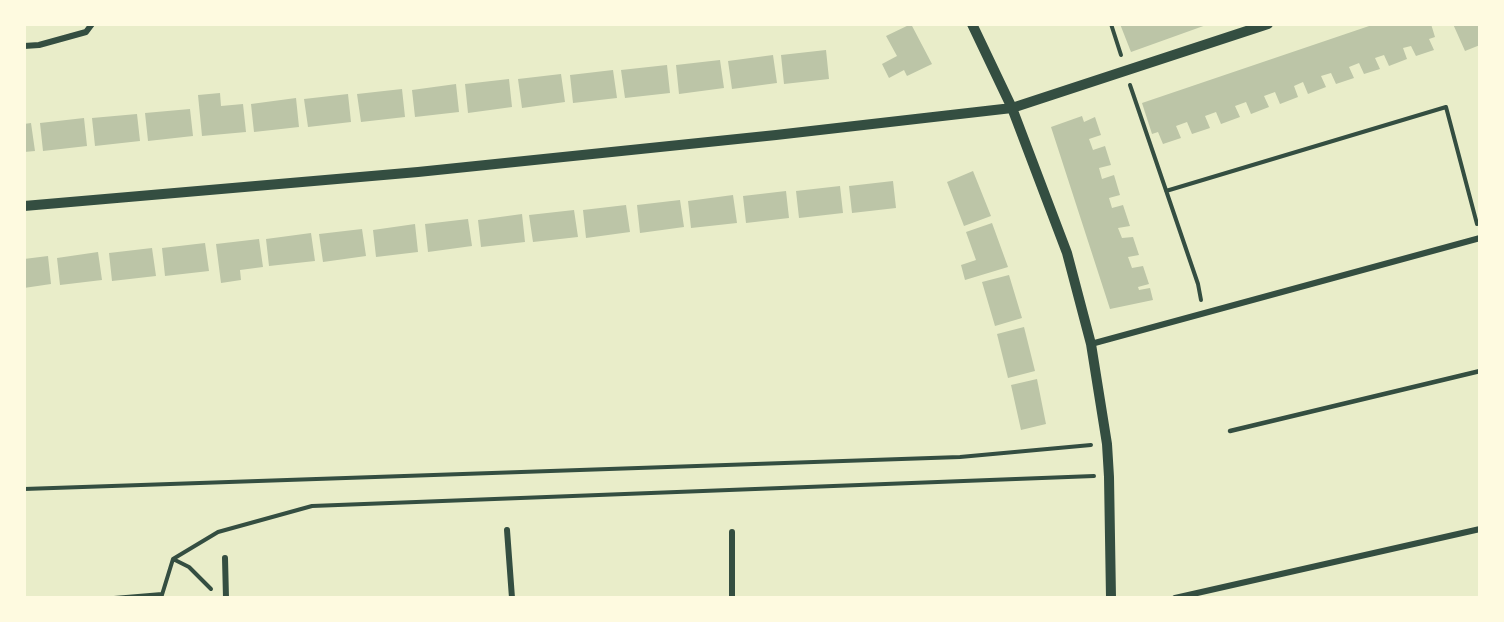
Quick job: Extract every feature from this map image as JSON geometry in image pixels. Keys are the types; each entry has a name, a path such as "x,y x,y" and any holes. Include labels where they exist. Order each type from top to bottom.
{"street":[{"path":"24,46 39,45 86,33 92,24"},
{"path":"972,24 1012,108 1067,253 1091,344 1107,444 1111,598"},
{"path":"24,206 418,172 1012,108 1268,24"},
{"path":"1091,344 1480,236"},
{"path":"1175,598 1480,528"},
{"path":"507,530 512,598"},
{"path":"732,532 732,598"},
{"path":"225,558 226,598"}],"lane":[{"path":"1230,431 1480,370"}],"path":[{"path":"1111,24 1198,284 1204,313"},
{"path":"1166,191 1446,107 1480,236"},
{"path":"24,489 960,457 1107,444"},
{"path":"114,598 161,596 173,559 218,532 312,506 1081,475 1109,477"},
{"path":"173,559 189,567 213,590"}],"building":[{"path":"911,24 932,64 907,76 904,70 889,78 882,64 897,56 886,36"},
{"path":"1120,24 1209,24 1131,52"},
{"path":"1375,24 1431,24 1435,37 1429,39 1434,50 1416,56 1411,46 1403,48 1407,59 1389,66 1384,55 1375,58 1380,69 1364,74 1359,63 1349,67 1354,78 1336,84 1331,73 1321,76 1326,87 1308,94 1303,82 1294,86 1298,97 1280,104 1275,92 1264,96 1269,107 1251,114 1246,102 1235,106 1240,117 1221,124 1216,112 1205,116 1210,128 1192,134 1187,122 1176,126 1181,138 1163,144 1158,132 1152,134 1142,103"},
{"path":"1453,24 1480,24 1480,45 1465,51"},
{"path":"826,50 829,79 784,84 781,55"},
{"path":"773,55 777,83 732,89 728,61"},
{"path":"720,60 724,88 679,94 676,65"},
{"path":"667,65 670,93 625,98 621,70"},
{"path":"613,70 617,98 573,103 570,75"},
{"path":"561,74 565,102 522,108 518,79"},
{"path":"509,79 512,107 468,113 465,84"},
{"path":"456,84 459,112 415,117 412,90"},
{"path":"402,89 405,117 361,122 357,94"},
{"path":"220,93 221,106 243,104 246,132 202,136 198,95"},
{"path":"348,94 351,122 308,127 304,99"},
{"path":"296,98 299,127 254,132 251,104"},
{"path":"190,109 193,136 148,141 145,113"},
{"path":"137,114 140,141 95,146 92,118"},
{"path":"1082,116 1084,122 1095,117 1101,135 1089,139 1093,150 1105,146 1111,165 1099,168 1102,179 1114,175 1120,195 1109,198 1112,208 1123,205 1130,226 1118,228 1122,238 1133,237 1139,255 1128,257 1132,268 1143,266 1149,284 1138,287 1139,290 1150,288 1153,300 1110,309 1051,127"},
{"path":"84,118 87,146 43,151 40,123"},
{"path":"31,123 35,151 24,152 24,124"},
{"path":"973,171 991,216 964,226 947,182"},
{"path":"893,181 896,208 852,213 849,186"},
{"path":"840,186 843,213 799,218 796,191"},
{"path":"786,191 789,218 746,223 743,196"},
{"path":"733,195 737,223 691,228 688,201"},
{"path":"680,200 684,227 640,233 637,205"},
{"path":"626,205 630,232 586,238 583,210"},
{"path":"574,210 578,237 533,242 529,215"},
{"path":"522,214 525,242 481,247 478,220"},
{"path":"468,219 472,246 428,252 425,224"},
{"path":"992,223 1008,267 965,280 961,265 976,260 966,232"},
{"path":"415,224 418,252 376,257 373,230"},
{"path":"362,229 366,256 323,262 319,234"},
{"path":"311,233 315,261 269,266 266,239"},
{"path":"259,239 263,267 240,270 241,280 221,283 216,244"},
{"path":"205,243 209,271 165,276 162,248"},
{"path":"152,248 156,276 112,281 109,253"},
{"path":"98,252 102,280 60,285 57,258"},
{"path":"48,256 51,284 24,288 24,259"},
{"path":"1009,275 1022,318 995,326 982,282"},
{"path":"1024,327 1035,371 1008,378 997,334"},
{"path":"1037,379 1046,424 1021,430 1011,385"}]}
